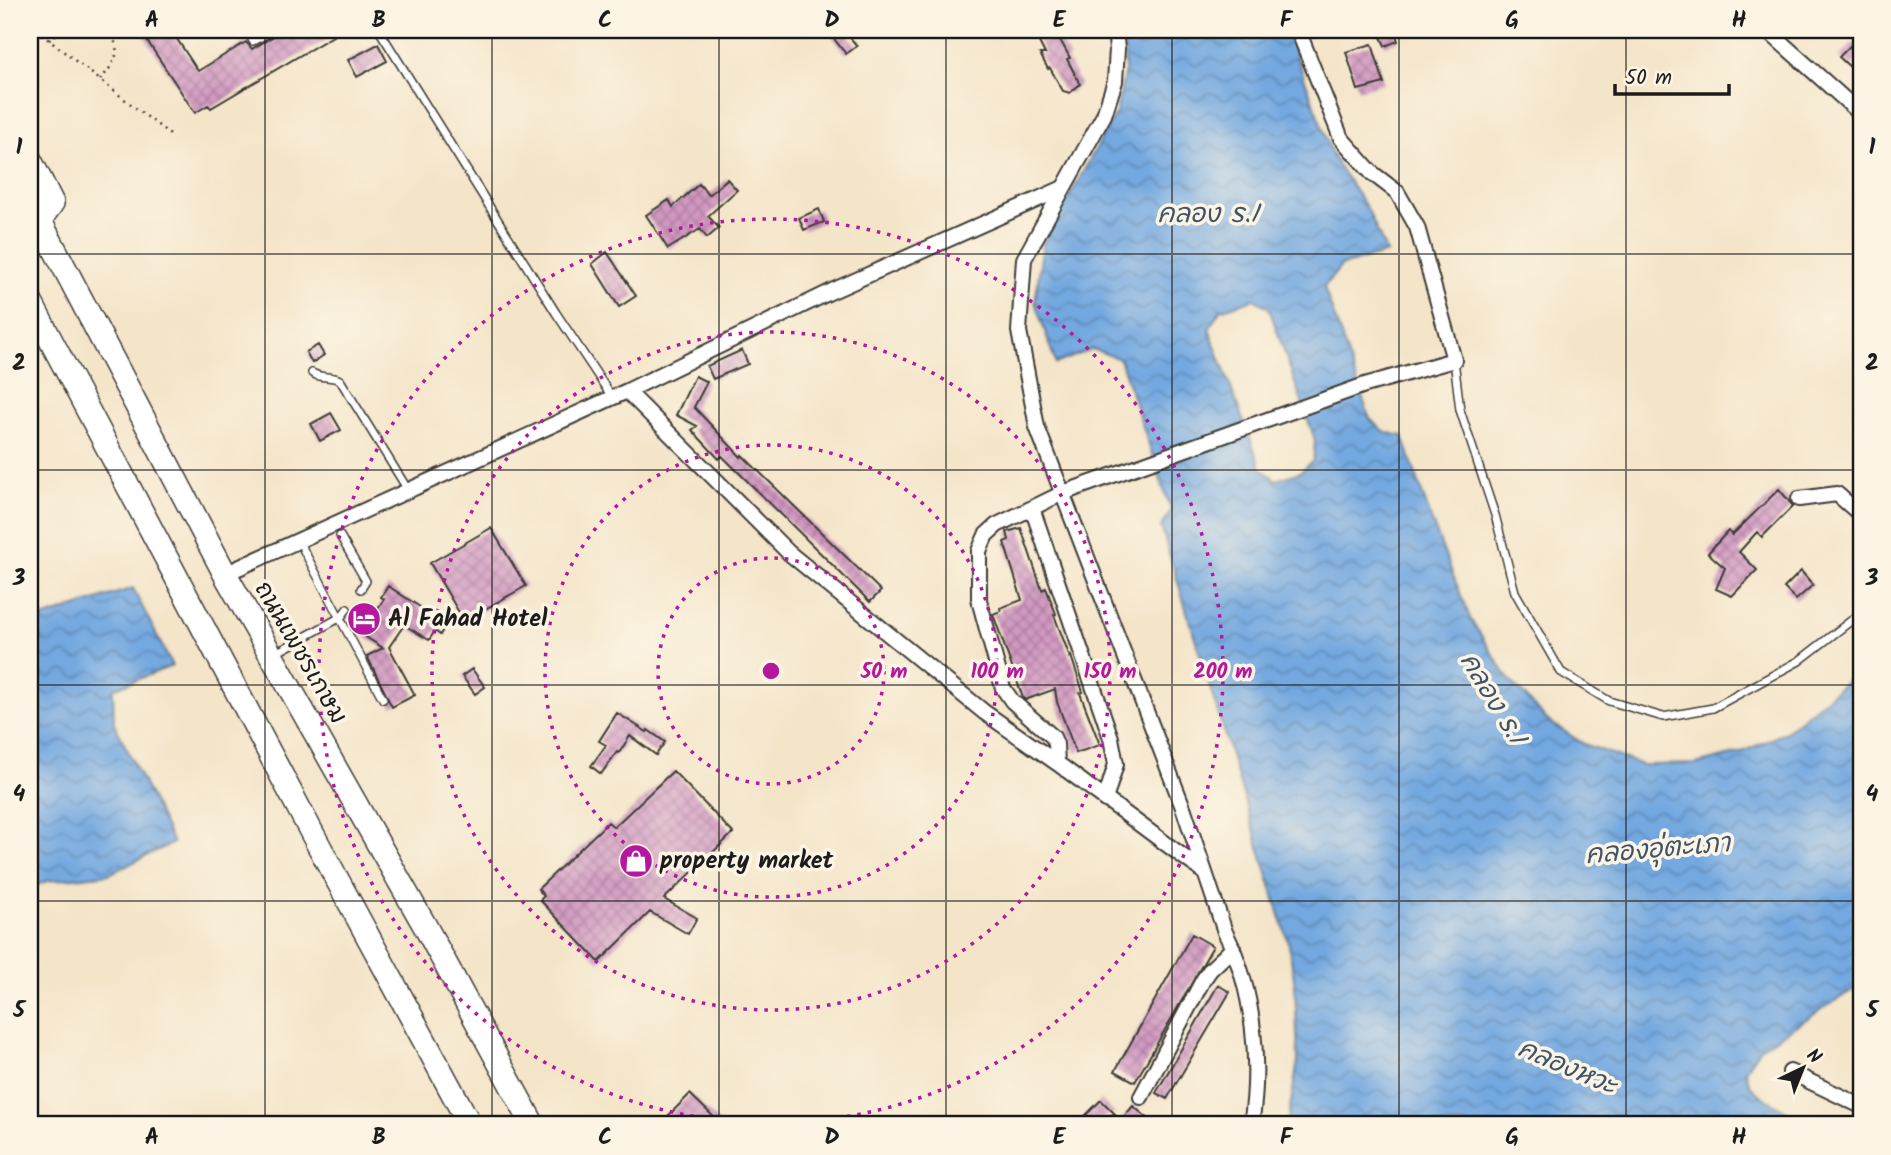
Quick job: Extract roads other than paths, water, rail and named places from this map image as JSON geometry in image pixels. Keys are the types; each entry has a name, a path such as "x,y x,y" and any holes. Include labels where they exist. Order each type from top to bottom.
{"highway":[{"path":"30,160 52,203 33,216"},
{"name":"ถนนเพชรเกษม","path":"33,216 225,574 425,926 533,1125"},
{"path":"30,301 470,1125"}],"street":[{"path":"1115,30 1115,81 1104,115 1024,259 1019,331 1037,427 1184,810 1225,932 1233,948 1251,1015 1254,1068 1251,1125"},
{"path":"1057,763 1053,737 1012,701 1003,688 979,600 979,551 986,535 997,526 1063,493 1365,386 1454,360 1417,227 1397,192 1372,173 1341,138 1298,30"},
{"path":"1767,30 1861,114"},
{"path":"225,574 627,391 832,292 1061,190"},
{"path":"627,391 789,553 984,712 1204,872"},
{"path":"1799,499 1837,494 1861,515"},
{"path":"1032,508 1111,738 1116,764 1105,800"},
{"path":"1141,1097 1203,980 1233,948"},
{"path":"1790,1072 1861,1106"}],"lane":[{"path":"247,30 253,41 274,30"},
{"path":"379,30 556,313 612,397"},
{"path":"1454,360 1460,410 1496,515 1515,592 1561,672 1609,701 1663,717 1713,708 1799,661 1861,613"},
{"path":"312,373 319,377 335,377 340,380 408,490"},
{"path":"340,536 366,581 361,589"},
{"path":"303,550 383,699"},
{"path":"271,655 341,617 347,609"}],"water":[{"path":"1124,30 1287,30 1333,157 1368,210 1387,253 1341,266 1324,287 1370,419 1384,432 1403,436 1431,519 1470,618 1508,678 1547,720 1584,744 1642,765 1695,764 1740,753 1786,732 1861,669 1861,985 1760,1048 1745,1070 1756,1091 1788,1113 1798,1125 1287,1125 1298,1061 1295,986 1289,945 1161,527 1171,511 1120,359 1092,349 1056,364 1035,302 1043,243 1116,113 1125,71","holes":["1254,299 1269,308 1315,440 1313,461 1300,472 1276,480 1261,468 1209,329 1220,310"]},
{"path":"133,588 172,666 113,689 114,723 173,843 109,874 47,881 30,888 30,622"}],"place":[{"name":"Al Fahad Hotel","path":"364,619"},
{"name":"property market","path":"636,861"}],"water label":[{"name":"คลอง ร.1","path":"1208,215"},
{"name":"คลอง ร.1","path":"1492,699"},
{"name":"คลองอุ่ตะเภา","path":"1658,850"},
{"name":"คลองหวะ","path":"1567,1068"}]}
